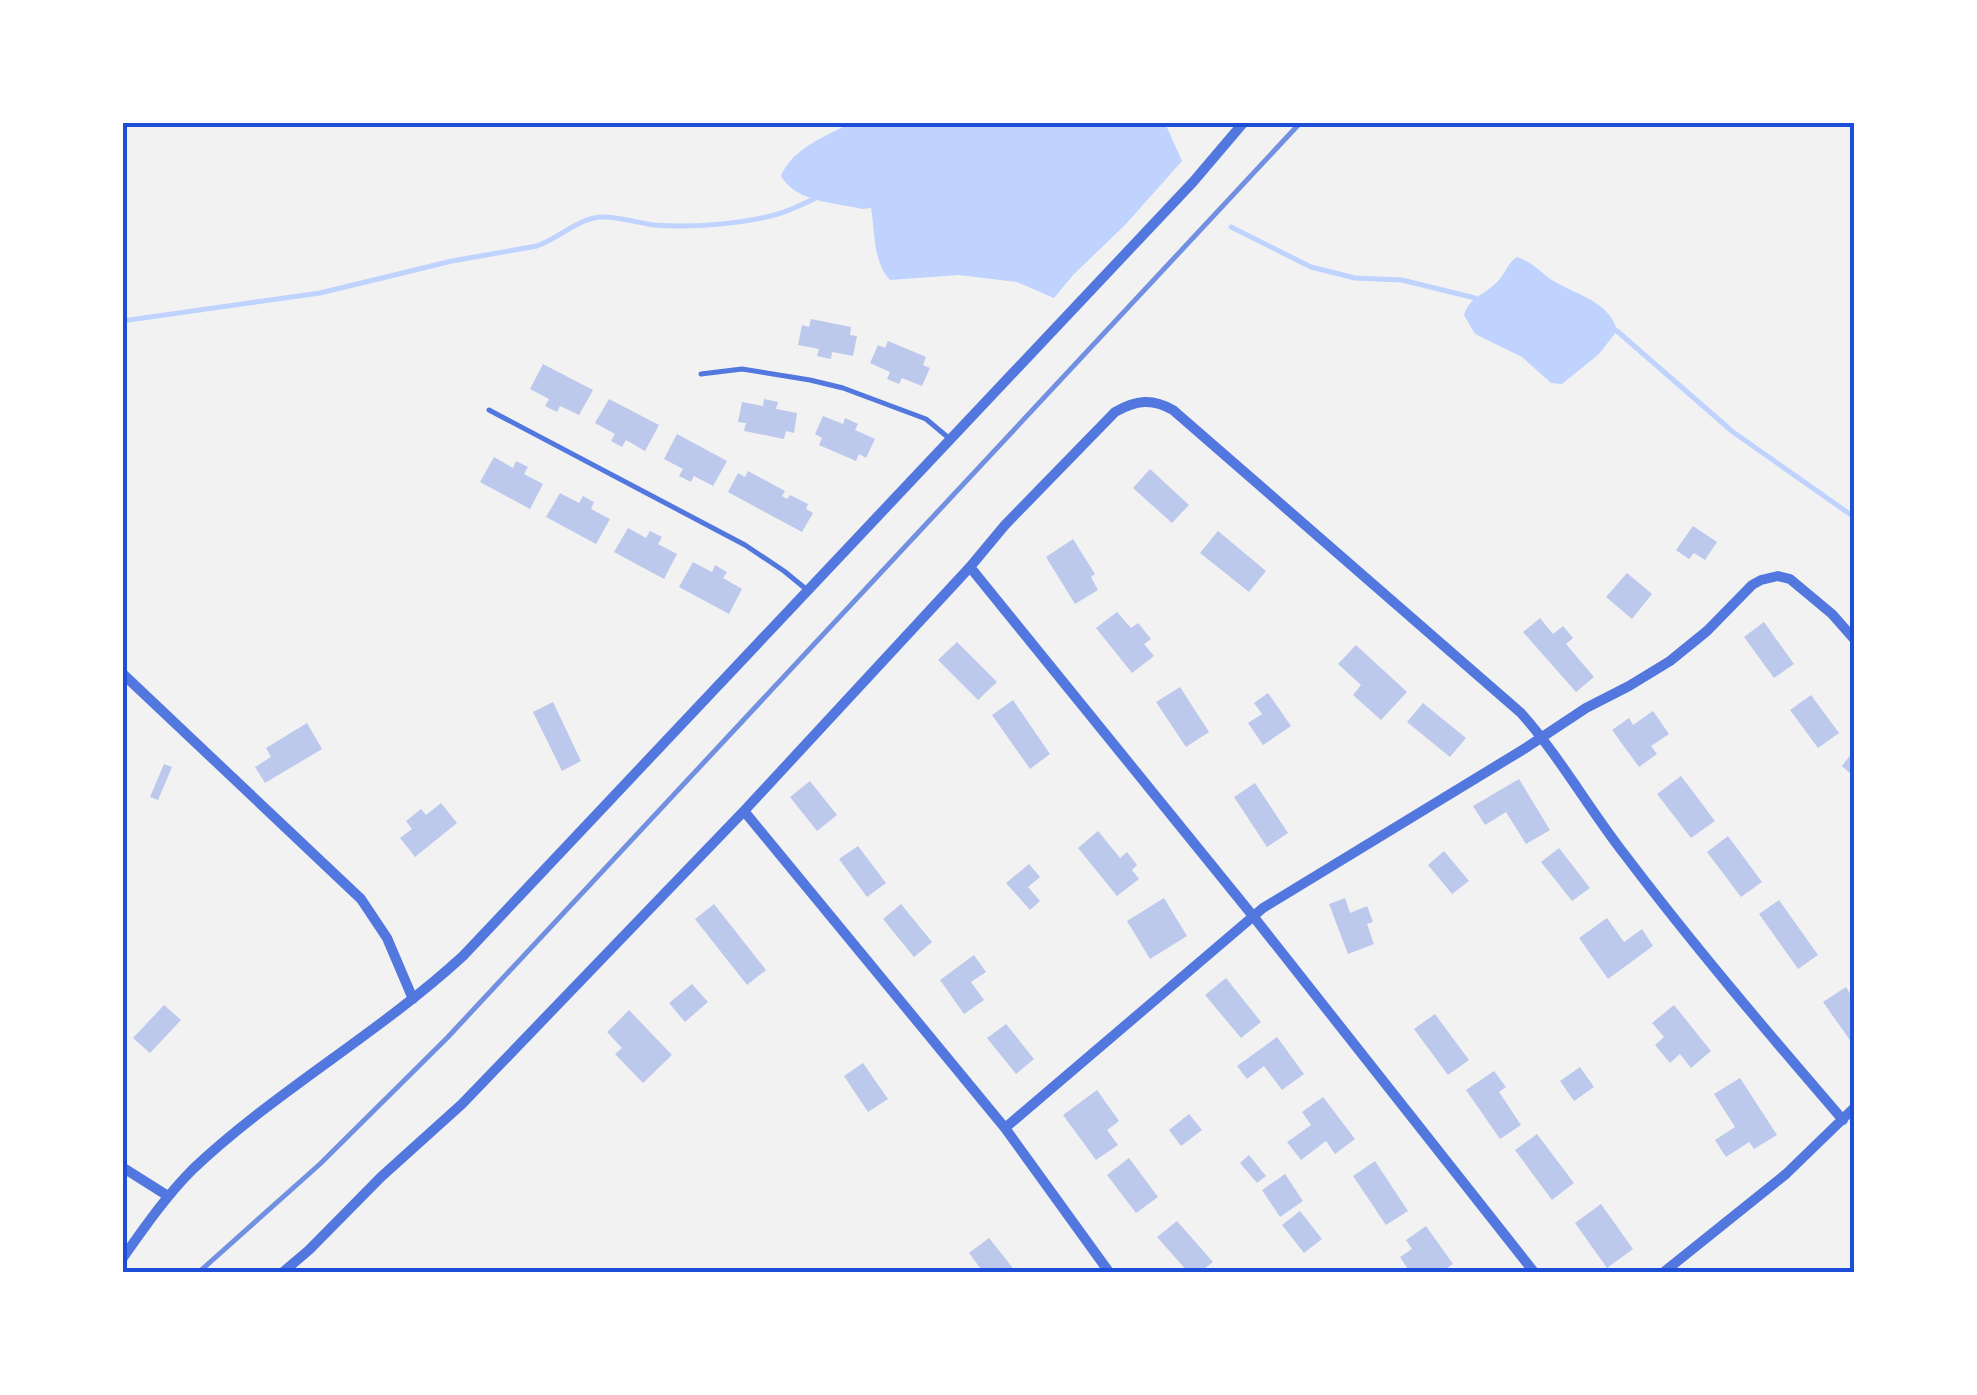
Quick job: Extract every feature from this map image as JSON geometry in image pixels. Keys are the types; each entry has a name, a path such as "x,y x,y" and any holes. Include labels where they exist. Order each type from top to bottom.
{"street":[{"path":"124,1253 168,1196 252,1118 414,999 462,956 1194,182 1244,122"},
{"path":"283,1272 462,1104 744,812 1005,525 1115,412 1135,402 1146,401 1173,410 1498,692 1542,737 1624,855 1712,968 1843,1120"},
{"path":"970,567 1254,916 1534,1272"},
{"path":"1005,1128 1271,902 1586,708 1670,661 1719,620 1752,585 1770,576 1796,582 1854,639"},
{"path":"122,673 361,900 387,938 414,999"},
{"path":"744,812 1005,1128 1109,1272"},
{"path":"1664,1272 1786,1174 1854,1108"},
{"path":"122,1167 168,1196"}],"lane":[{"path":"701,374 742,369 843,388 926,419 950,439"},
{"path":"489,410 745,545 808,592"}],"water":[{"path":"853,122 1165,123 1182,161 1054,298 1017,282 959,275 890,280 878,256 871,208 806,196 796,192 781,176 802,150"},
{"path":"1517,257 1601,307 1614,321 1617,331 1599,354 1562,384 1551,383 1522,357 1475,334 1464,315 1473,300 1498,281"}],"building":[{"path":"811,319 851,327 850,335 857,336 853,356 832,352 831,359 817,356 819,349 798,345 802,325 809,327"},
{"path":"888,341 926,357 923,365 930,368 922,386 902,378 899,384 887,379 890,372 870,363 878,345 885,348"},
{"path":"543,364 593,390 579,415 560,406 557,412 545,406 549,399 530,389"},
{"path":"609,399 659,425 645,451 626,440 622,447 611,441 615,434 595,423"},
{"path":"764,399 778,402 776,409 797,413 794,433 786,431 784,439 744,431 746,423 738,422 742,402 763,406"},
{"path":"823,416 843,424 845,418 858,424 855,430 875,439 866,458 859,454 856,461 819,445 822,438 815,434"},
{"path":"677,434 727,461 713,486 694,476 691,482 679,476 683,469 664,459"},
{"path":"494,457 513,468 516,461 528,467 524,474 543,484 530,509 480,482"},
{"path":"1150,469 1189,505 1172,523 1133,488"},
{"path":"748,471 785,491 782,496 787,499 790,495 808,504 806,509 813,513 802,532 728,492 738,473 745,477"},
{"path":"560,493 579,503 583,496 594,502 591,509 610,519 596,544 546,517"},
{"path":"1693,526 1717,542 1705,560 1694,553 1689,559 1676,550"},
{"path":"628,528 646,538 650,531 662,537 658,544 677,554 664,579 614,552"},
{"path":"1218,531 1266,571 1249,592 1200,553"},
{"path":"1073,539 1095,574 1091,577 1098,590 1075,604 1046,557"},
{"path":"693,562 712,572 715,565 727,572 723,578 742,589 729,614 679,587"},
{"path":"1627,573 1652,594 1632,619 1606,597"},
{"path":"1117,612 1131,628 1138,623 1151,639 1144,644 1154,656 1132,673 1096,628"},
{"path":"1540,618 1553,634 1563,626 1573,638 1566,644 1594,677 1576,692 1523,632"},
{"path":"1764,622 1794,664 1774,678 1744,637"},
{"path":"957,642 997,682 978,700 938,660"},
{"path":"1356,645 1407,692 1381,720 1353,695 1361,685 1338,664"},
{"path":"1180,687 1209,732 1186,747 1156,702"},
{"path":"1268,693 1291,726 1263,745 1248,723 1262,714 1254,703"},
{"path":"1811,695 1839,733 1818,748 1790,710"},
{"path":"1013,700 1050,754 1030,769 992,715"},
{"path":"553,702 581,761 562,771 533,712"},
{"path":"1423,703 1466,738 1450,757 1407,722"},
{"path":"1653,711 1669,734 1651,746 1657,754 1639,767 1612,730 1629,718 1633,725"},
{"path":"307,723 322,749 265,783 255,767 271,757 266,748"},
{"path":"1854,750 1854,777 1842,766"},
{"path":"164,764 172,767 158,800 150,797"},
{"path":"1681,776 1715,821 1691,838 1657,794"},
{"path":"1519,779 1550,830 1526,844 1506,812 1485,825 1473,806"},
{"path":"810,781 837,815 817,831 790,797"},
{"path":"1255,783 1288,833 1267,847 1234,797"},
{"path":"441,803 457,823 415,857 400,838 412,829 406,821 421,809 426,815"},
{"path":"1098,831 1120,858 1127,852 1137,865 1132,870 1139,879 1117,896 1078,848"},
{"path":"1728,836 1762,882 1741,897 1707,852"},
{"path":"858,846 886,883 867,897 839,859"},
{"path":"1559,848 1590,888 1572,901 1541,862"},
{"path":"1444,851 1469,881 1452,894 1428,865"},
{"path":"1029,864 1040,877 1028,887 1040,901 1030,910 1006,883"},
{"path":"1164,898 1187,936 1150,959 1127,921"},
{"path":"1345,898 1350,913 1367,906 1373,922 1367,924 1374,944 1348,954 1329,904"},
{"path":"1779,900 1818,955 1798,969 1759,914"},
{"path":"714,904 766,970 747,985 695,919"},
{"path":"901,904 932,942 914,957 883,919"},
{"path":"1607,918 1624,942 1642,929 1653,946 1608,979 1579,938"},
{"path":"974,955 986,972 971,982 984,1000 964,1014 940,980"},
{"path":"1226,978 1261,1022 1241,1038 1205,995"},
{"path":"692,984 708,1002 685,1022 669,1003"},
{"path":"1846,987 1854,1000 1854,1046 1823,1002"},
{"path":"164,1005 181,1020 150,1053 133,1038"},
{"path":"1674,1005 1711,1051 1691,1068 1680,1054 1670,1063 1655,1045 1664,1037 1652,1023"},
{"path":"629,1010 672,1055 643,1083 615,1054 622,1048 607,1032"},
{"path":"1435,1014 1469,1060 1448,1075 1414,1029"},
{"path":"1006,1024 1034,1059 1016,1074 987,1038"},
{"path":"1277,1037 1304,1074 1282,1090 1264,1066 1247,1079 1237,1066"},
{"path":"863,1063 888,1099 868,1112 844,1076"},
{"path":"1580,1067 1594,1087 1574,1101 1560,1081"},
{"path":"1494,1071 1506,1087 1499,1092 1521,1125 1500,1139 1466,1090"},
{"path":"1740,1078 1777,1135 1754,1149 1749,1142 1726,1157 1715,1140 1735,1127 1714,1094"},
{"path":"1097,1090 1119,1121 1107,1130 1118,1145 1096,1160 1063,1115"},
{"path":"1323,1097 1355,1139 1335,1154 1326,1141 1301,1160 1287,1142 1311,1125 1302,1112"},
{"path":"1189,1114 1202,1130 1181,1146 1169,1130"},
{"path":"1537,1134 1574,1183 1552,1200 1515,1150"},
{"path":"1249,1155 1266,1176 1257,1183 1240,1163"},
{"path":"1129,1158 1158,1197 1136,1213 1107,1175"},
{"path":"1375,1161 1408,1211 1386,1225 1353,1176"},
{"path":"1285,1174 1303,1201 1280,1217 1262,1190"},
{"path":"1601,1204 1633,1249 1607,1268 1575,1223"},
{"path":"1300,1211 1322,1239 1304,1253 1282,1225"},
{"path":"1177,1221 1213,1262 1200,1272 1188,1272 1157,1237"},
{"path":"1426,1226 1453,1264 1441,1272 1410,1272 1400,1257 1412,1249 1406,1240"},
{"path":"989,1238 1016,1272 983,1272 969,1253"}],"waterway":[{"path":"122,321 320,293 452,261 537,246 583,221 600,217 654,225 717,224 778,214 814,199"},
{"path":"1231,227 1311,267 1355,278 1402,280 1475,298"},
{"path":"1617,331 1733,432 1854,517"}],"railway":[{"path":"199,1272 320,1164 447,1038 1301,122"}]}
